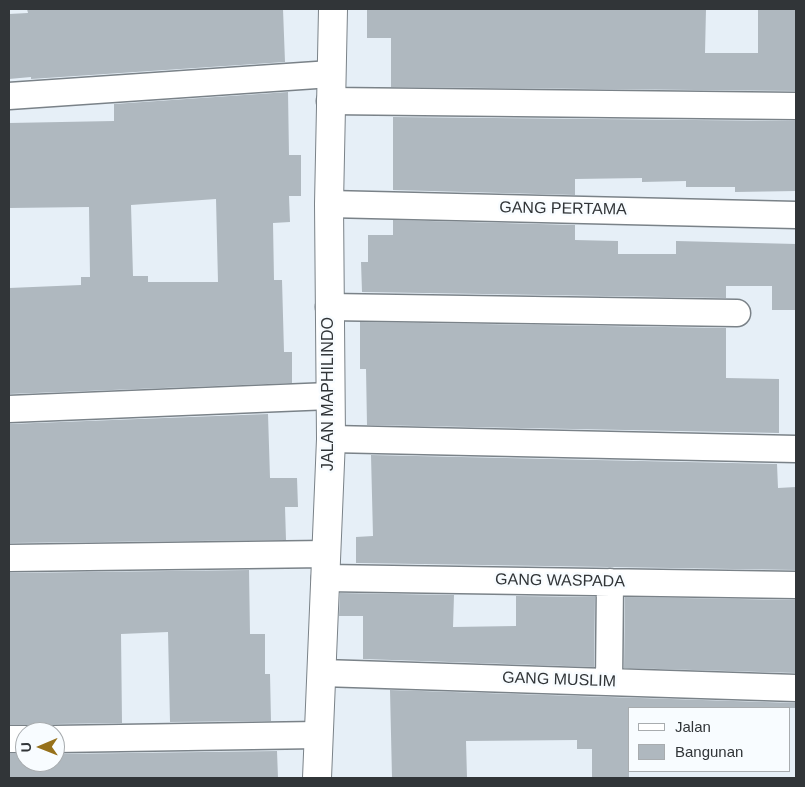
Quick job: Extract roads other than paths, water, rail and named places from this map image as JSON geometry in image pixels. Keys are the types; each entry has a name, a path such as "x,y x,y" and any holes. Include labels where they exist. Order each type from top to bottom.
{"street":[{"name":"JALAN MAPHILINDO","path":"317,778 331,439 329,204 333,9"},
{"path":"9,96 331,74"},
{"path":"330,101 796,106"},
{"name":"GANG PERTAMA","path":"329,204 796,215"},
{"path":"329,307 736,313"},
{"path":"9,409 330,396"},
{"path":"331,439 796,449"},
{"name":"GANG WASPADA","path":"9,558 325,566 610,582 796,585"},
{"path":"609,682 610,582"},
{"name":"GANG MUSLIM","path":"322,673 796,688"},
{"path":"65,739 318,735"}]}
